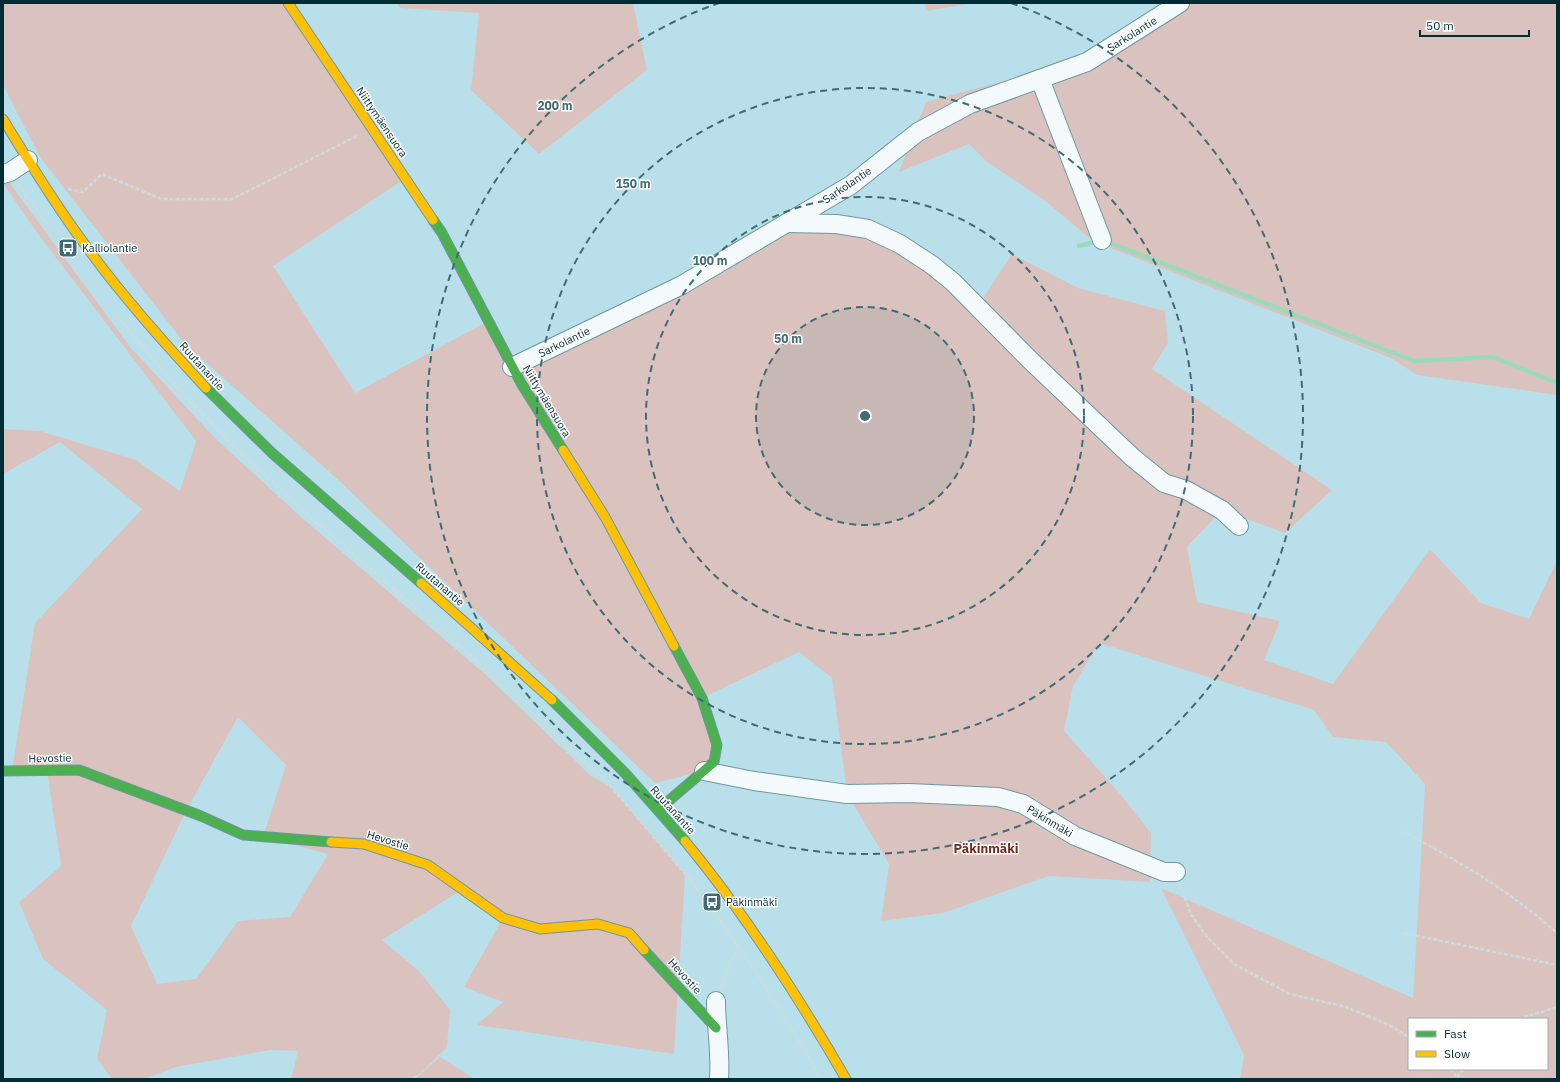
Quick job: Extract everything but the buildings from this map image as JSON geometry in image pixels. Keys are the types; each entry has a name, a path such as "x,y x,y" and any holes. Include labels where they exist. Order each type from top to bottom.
{"street":[{"name":"Niittymäensuora","path":"288,3 442,233 512,367 605,517 702,698 717,745 714,762 658,810"},
{"name":"Sarkolantie","path":"512,367 682,285 851,185 918,132 970,104 1087,62 1180,3"},
{"path":"1040,79 1102,240"},
{"name":"Ruutanantie","path":"3,119 28,160 86,247 161,339 219,403 309,487 498,650 588,736 658,810 694,851 766,949 821,1034 846,1079"},
{"path":"6,173 28,160"},
{"path":"786,223 836,224 868,229 900,244 932,265 953,282 1029,359 1132,457 1164,483 1186,490 1222,510 1239,526"},
{"name":"Hevostie","path":"3,772 79,770 201,816 243,836 364,844 428,865 503,918 540,929 598,924 629,933 716,1028"},
{"name":"Päkinmäki","path":"704,771 754,781 847,794 909,793 998,797 1023,804 1075,836 1164,872 1176,872"},
{"path":"716,1001 716,1028 720,1064 719,1079"}],"path":[{"path":"44,184 83,192 102,174 162,199 232,199 314,160 372,129"},
{"path":"6,173 50,229"},
{"path":"114,312 173,383 232,444 300,508 481,664 612,788 696,887 758,975 810,1059 820,1079"},
{"path":"1402,831 1457,860 1530,909 1557,933"},
{"path":"1176,872 1190,913 1207,937 1234,964 1290,994 1346,1007 1387,1024 1408,1036"},
{"path":"1404,933 1557,965"},
{"path":"716,1001 731,961 739,948"},
{"path":"1521,1018 1557,1007"},
{"path":"1451,1070 1458,1078"}],"shaded area":[{"path":"3,3 288,3 406,178 273,266 355,393 488,321 512,366 786,223 868,229 978,306 1012,254 1078,288 1165,311 1168,343 1152,369 1332,490 1285,533 1222,510 1187,547 1197,602 1280,621 1264,660 1333,684 1430,549 1481,603 1529,619 1557,560 1557,1079 1240,1079 1244,1055 1161,888 1413,998 1425,784 1386,742 1333,737 1314,710 1099,643 1073,686 1064,731 1121,795 1151,833 1150,882 1049,876 943,913 881,921 889,864 847,794 832,678 799,652 702,698 717,745 704,771 655,783 334,476 185,344 40,157 3,85"},
{"path":"397,3 633,3 647,70 539,154 471,90 479,13 400,8"},
{"path":"925,3 974,3 926,11"},
{"path":"1169,3 1557,3 1557,395 1417,375 1391,358 1093,241 1044,200 986,161 969,144 899,172 926,102 1071,63"},
{"path":"3,169 14,189 130,347 215,438 301,517 485,674 590,775 612,788 685,874 674,1054 477,1025 503,1002 464,987 503,918 463,889 382,940 419,971 450,1010 447,1047 421,1073 410,1079 291,1079 298,1051 270,1050 176,1067 145,1079 112,1079 97,1059 107,1010 43,959 19,902 61,866 47,771 12,771 35,623 142,509 60,442 3,474 3,429 40,431 136,460 180,491 196,441 35,230 3,183","holes":["238,717 286,765 263,837 328,854 290,917 238,921 196,979 157,984 131,926 186,811"]},
{"path":"440,1057 475,1079 415,1079"}],"waterway":[{"path":"1079,246 1098,241"},
{"path":"1105,241 1414,361 1493,357 1557,383"}],"traffic: fast":[{"path":"433,220 442,233 521,383 563,450"},
{"path":"206,388 272,453 421,583"},
{"path":"658,810 714,762 717,745 702,698 674,646"},
{"path":"552,700 625,773 685,841"},
{"path":"3,771 79,770 201,816 243,835 331,842"},
{"path":"644,950 716,1028"}],"traffic: slow":[{"path":"288,3 433,220"},
{"path":"3,119 53,200 100,265 144,319 206,388"},
{"path":"563,450 605,517 674,646"},
{"path":"421,583 552,700"},
{"path":"685,841 750,927 809,1017 846,1079"},
{"path":"331,842 364,844 428,865 503,918 540,929 598,924 629,933 644,950"}],"place":[{"name":"Kalliolantie","path":"68,248"},
{"name":"Päkinmäki","path":"712,902"}],"district":[{"name":"Päkinmäki","path":"986,848"}]}
